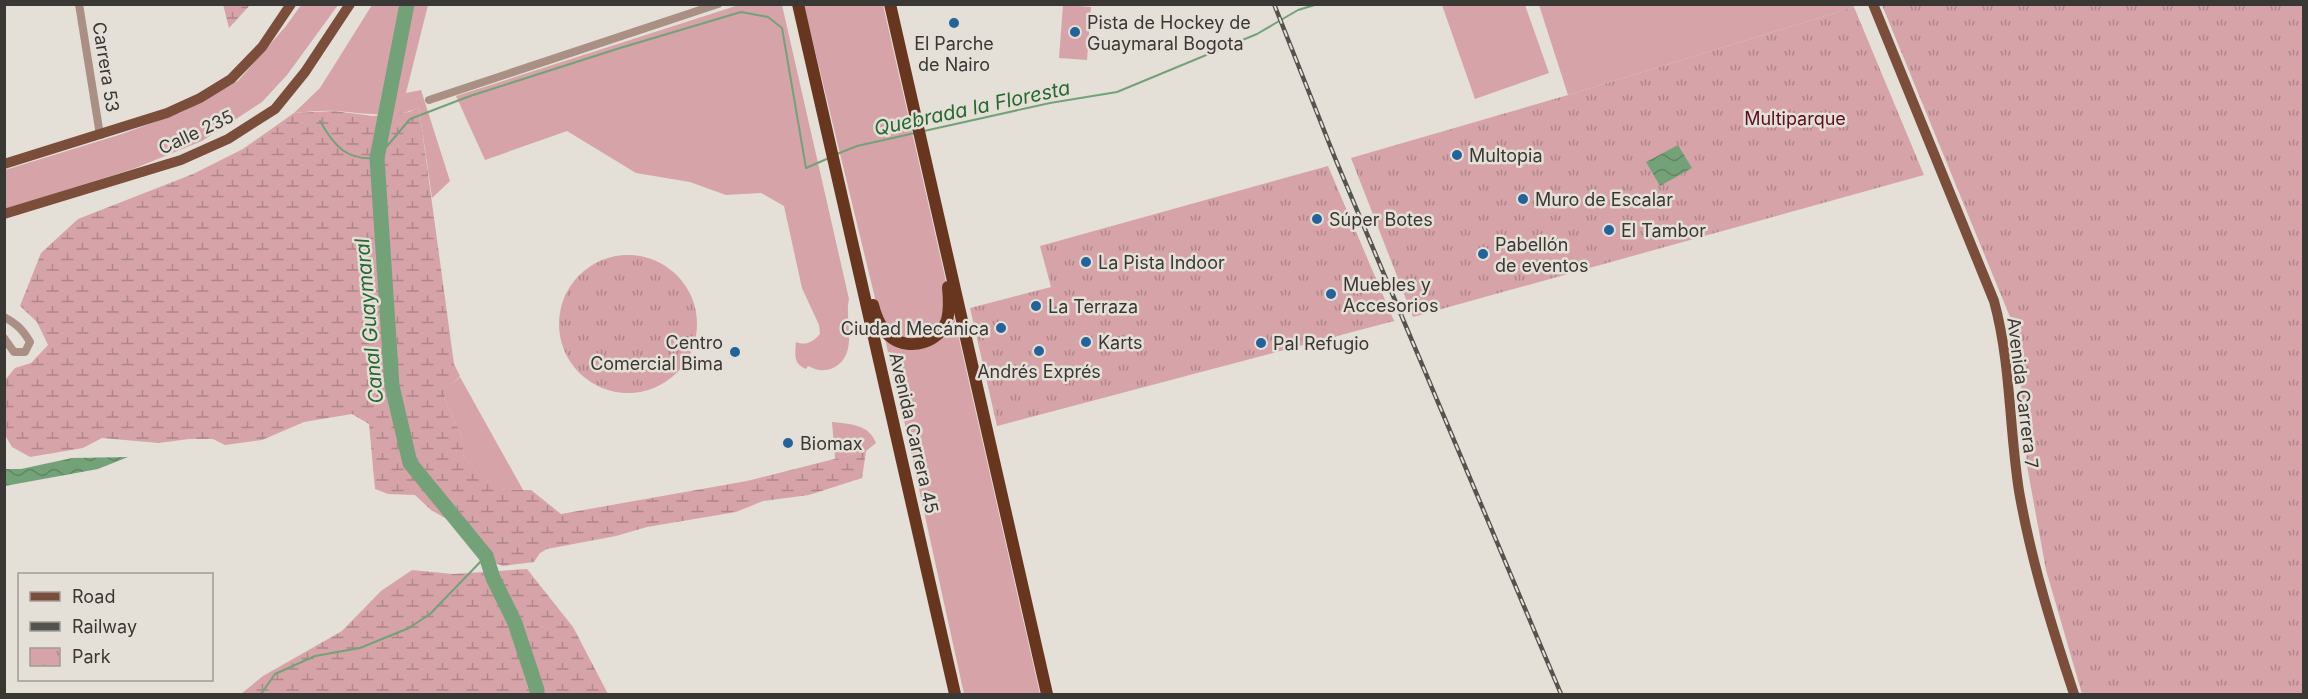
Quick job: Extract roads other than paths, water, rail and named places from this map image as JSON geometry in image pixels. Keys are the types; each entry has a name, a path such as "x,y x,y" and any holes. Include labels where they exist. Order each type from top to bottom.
{"highway":[{"name":"Avenida Carrera 45","path":"798,4 955,694"},
{"path":"890,4 1047,694"},
{"path":"853,247 880,324 886,333 909,344 921,343 939,333 947,319 948,290 942,235"}],"main road":[{"name":"Calle 235","path":"4,164 167,113 200,98 231,79 262,47 291,4"},
{"name":"Calle 235","path":"4,214 181,160 228,139 275,109 306,72 350,4"},
{"name":"Avenida Carrera 7","path":"1873,4 1994,301 2006,362 2019,491 2055,638 2074,694"}],"street":[{"name":"Carrera 53","path":"79,4 100,135"},
{"path":"429,100 718,4"},
{"path":"4,317 18,325 30,342 25,352 14,352 4,339"}],"water":[{"path":"1678,145 1692,168 1660,186 1646,162"},
{"path":"128,457 98,469 5,486 5,469 21,469 72,458"}],"waterway":[{"name":"Canal Guaymaral","path":"407,4 377,158 392,386 410,463 486,556 493,578 515,623 537,694"},
{"name":"Quebrada la Floresta","path":"924,131 1050,103 1117,92 1257,34 1298,10 1318,4"},
{"name":"Quebrada la Floresta","path":"320,121 342,150 357,157 377,158 410,119 470,96 741,12 768,17 782,28 806,168 829,158"},
{"name":"Quebrada la Floresta","path":"837,154 857,146 915,133"},
{"path":"261,694 275,674 315,656 360,648 409,628 430,614 486,556"}],"railway":[{"path":"1274,4 1335,158 1561,694"}],"place":[{"name":"El Parche de Nairo","path":"954,23"},
{"name":"Pista de Hockey de Guaymaral Bogota","path":"1075,32"},
{"name":"Multopia","path":"1457,155"},
{"name":"Muro de Escalar","path":"1523,199"},
{"name":"Súper Botes","path":"1317,219"},
{"name":"El Tambor","path":"1609,230"},
{"name":"Pabellón de eventos","path":"1483,254"},
{"name":"La Pista Indoor","path":"1086,262"},
{"name":"Muebles y Accesorios","path":"1331,294"},
{"name":"La Terraza","path":"1036,306"},
{"name":"Ciudad Mecánica","path":"1001,328"},
{"name":"Karts","path":"1086,342"},
{"name":"Pal Refugio","path":"1261,343"},
{"name":"Andrés Exprés","path":"1039,351"},
{"name":"Centro Comercial Bima","path":"735,352"},
{"name":"Biomax","path":"788,443"}],"park label":[{"name":"Multiparque","path":"1795,118"}]}
